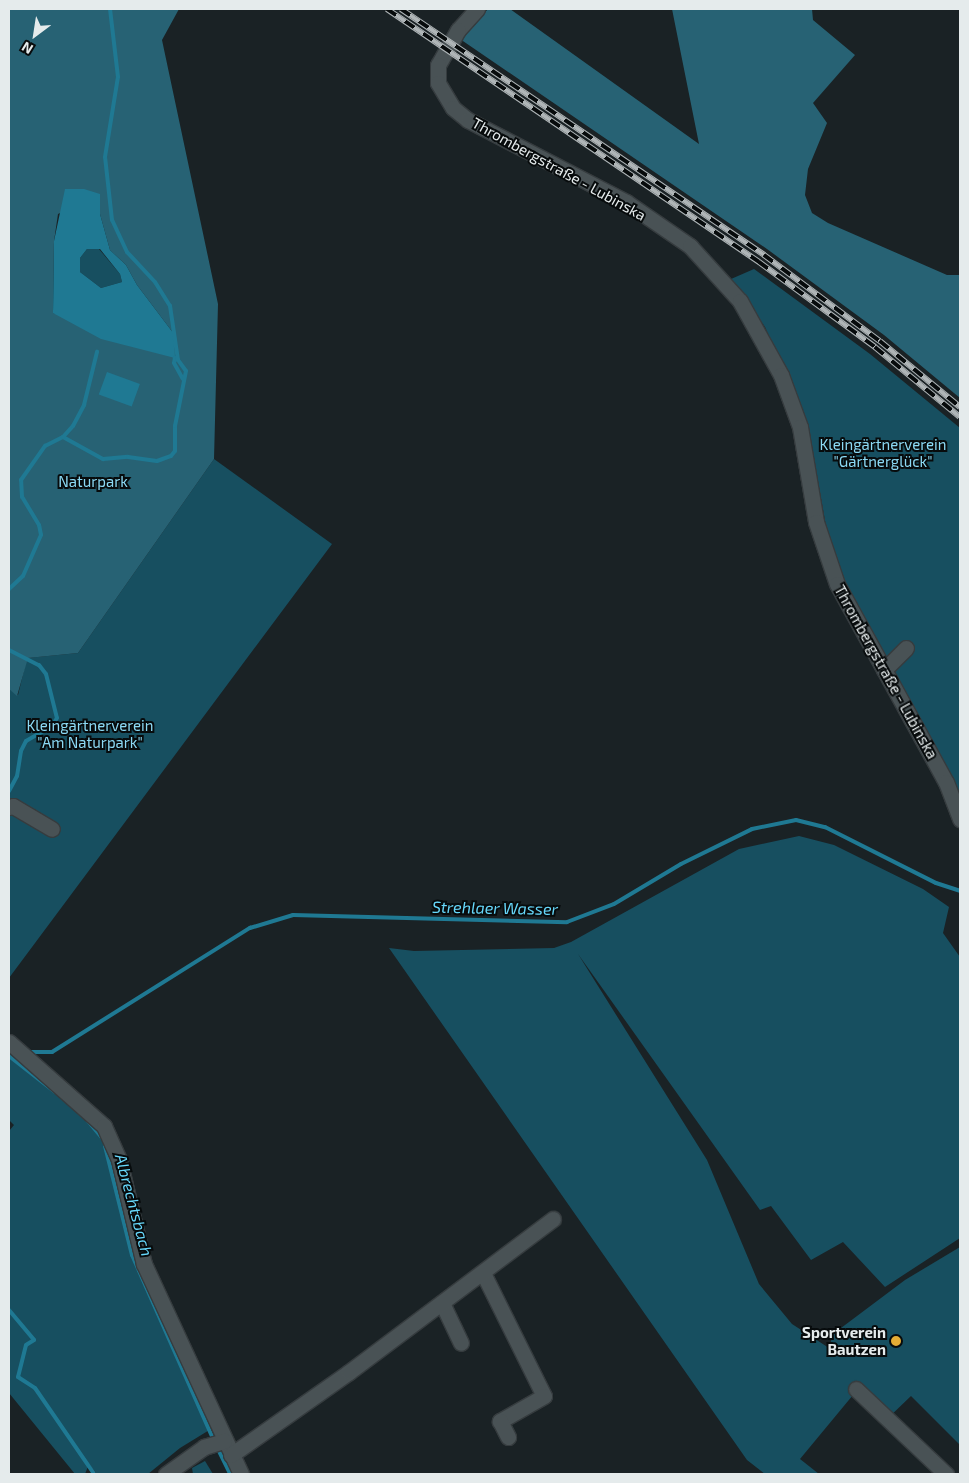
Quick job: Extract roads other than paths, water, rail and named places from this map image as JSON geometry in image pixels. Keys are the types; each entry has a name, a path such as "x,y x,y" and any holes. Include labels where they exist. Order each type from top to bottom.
{"street":[{"name":"Thrombergstraße - Lubinska","path":"472,14 450,42 437,68 438,83 453,108 468,120 626,202 690,246 740,301 781,375 800,426 816,522 837,584 884,670 953,781 960,819"},
{"path":"884,670 906,648"},
{"path":"9,807 13,806 52,829"},
{"path":"12,1055 76,1098 104,1126 119,1160 144,1264 219,1447 241,1474"},
{"path":"166,1474 219,1447 442,1303 553,1219"},
{"path":"483,1273 544,1396 500,1421 508,1437"},
{"path":"442,1303 461,1342"},
{"path":"856,1389 946,1474"}],"waterway":[{"path":"63,437 103,459 128,457 157,461 171,456 175,451 175,426 186,371 178,360 170,306 155,282 127,252 112,220 105,157 118,77 110,9"},
{"path":"9,589 23,576 41,535 39,525 22,497 21,480 45,446 63,437 73,426 84,405 97,352"},
{"path":"178,360 175,358 174,363 183,379"},
{"path":"9,650 39,665 46,674 57,718 52,726 26,741 21,751 17,776 9,791"},
{"name":"Strehlaer Wasser","path":"29,1052 52,1052 250,928 293,915 567,922 614,904 681,864 752,829 796,820 825,827 936,883 960,891"},
{"name":"Albrechtsbach","path":"9,1056 55,1092"},
{"name":"Albrechtsbach","path":"88,1121 103,1139"},
{"name":"Albrechtsbach","path":"105,1146 132,1255 214,1441"},
{"path":"9,1310 34,1340 26,1345 18,1377 35,1388 94,1474"},
{"name":"Albrechtsbach","path":"217,1447 230,1474"}],"railway":[{"path":"387,9 759,262 875,347 960,417"},
{"path":"401,9 764,255 880,341 960,407"}],"place":[{"name":"Sportverein Bautzen","path":"896,1341"}],"park label":[{"name":"Kleingärtnerverein \"Gärtnerglück\"","path":"883,452"},
{"name":"Naturpark","path":"93,482"},
{"name":"Kleingärtnerverein \"Am Naturpark\"","path":"90,734"}]}
